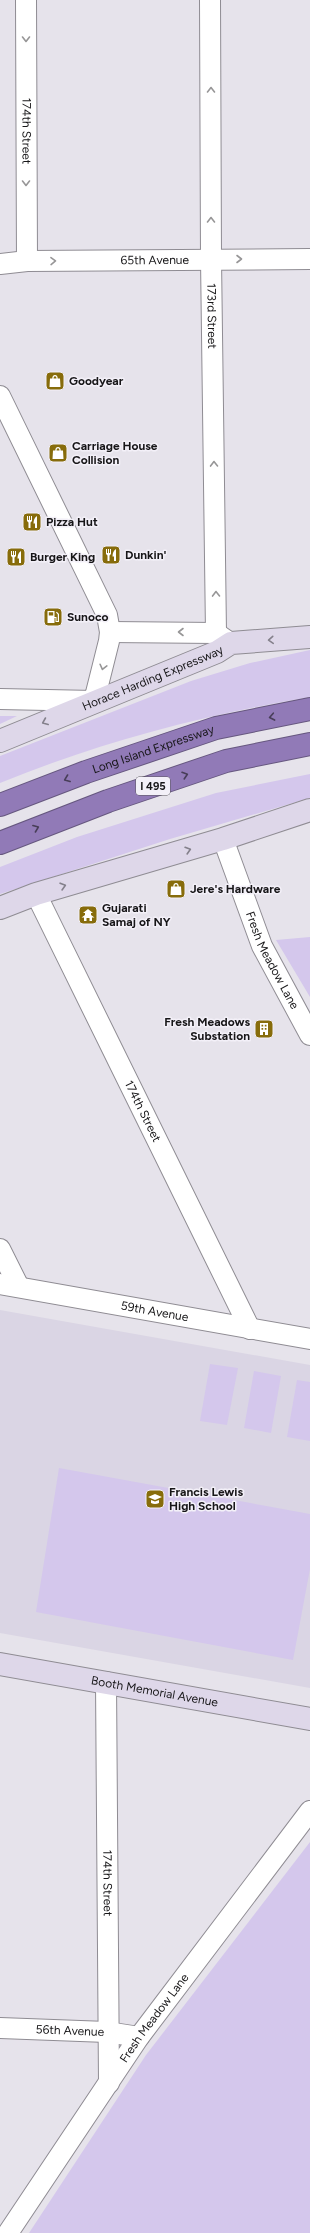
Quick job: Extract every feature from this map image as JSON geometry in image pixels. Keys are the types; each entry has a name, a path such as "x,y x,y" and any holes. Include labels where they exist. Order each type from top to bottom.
{"highway":[{"name":"Long Island Expressway","path":"0,805 86,772 216,728 310,709"},
{"name":"I 495","path":"0,843 108,800 226,761 310,744"}],"main road":[{"name":"Horace Harding Expressway","path":"0,741 94,701 217,652 223,638 310,637"},
{"path":"0,908 36,894 223,839 310,810"},
{"name":"Booth Memorial Avenue","path":"0,1664 310,1718"}],"street":[{"name":"174th Street","path":"26,0 27,261"},
{"name":"173rd Street","path":"210,0 211,259 223,638"},
{"name":"65th Avenue","path":"0,264 27,261 310,259"},
{"path":"0,396 108,615 110,632 94,701 0,699"},
{"path":"110,632 223,638"},
{"name":"Fresh Meadow Lane","path":"223,839 262,946 310,1035"},
{"name":"174th Street","path":"36,894 250,1329"},
{"path":"0,1249 9,1285"},
{"name":"59th Avenue","path":"9,1285 310,1339"},
{"name":"174th Street","path":"106,1682 108,2083"},
{"name":"Fresh Meadow Lane","path":"8,2233 139,2036 310,1811"},
{"name":"56th Avenue","path":"0,2028 107,2032 139,2036"}],"shaded area":[{"path":"310,650 310,697 231,712 153,731 76,755 0,783 0,756 191,681 250,663"},
{"path":"0,716 17,716 0,724"},
{"path":"310,774 310,798 170,839 0,894 0,867 77,837 216,793"},
{"path":"310,937 310,997 276,940"},
{"name":"Francis Lewis High School","path":"0,1310 310,1365 310,1688 0,1633"},
{"path":"210,1364 238,1368 227,1425 200,1421"},
{"path":"254,1371 281,1376 271,1433 244,1428"},
{"path":"297,1380 310,1382 310,1441 287,1437"},
{"path":"59,1468 310,1514 310,1569 293,1660 36,1612"},
{"path":"310,1842 310,2233 29,2233 146,2055"}],"place":[{"name":"Goodyear","path":"55,381"},
{"name":"Carriage House Collision","path":"58,453"},
{"name":"Pizza Hut","path":"32,522"},
{"name":"Dunkin'","path":"111,555"},
{"name":"Burger King","path":"16,557"},
{"name":"Sunoco","path":"53,617"},
{"name":"Jere's Hardware","path":"176,889"},
{"name":"Gujarati Samaj of NY","path":"88,915"},
{"name":"Fresh Meadows Substation","path":"264,1029"},
{"name":"Francis Lewis High School","path":"155,1499"}]}
